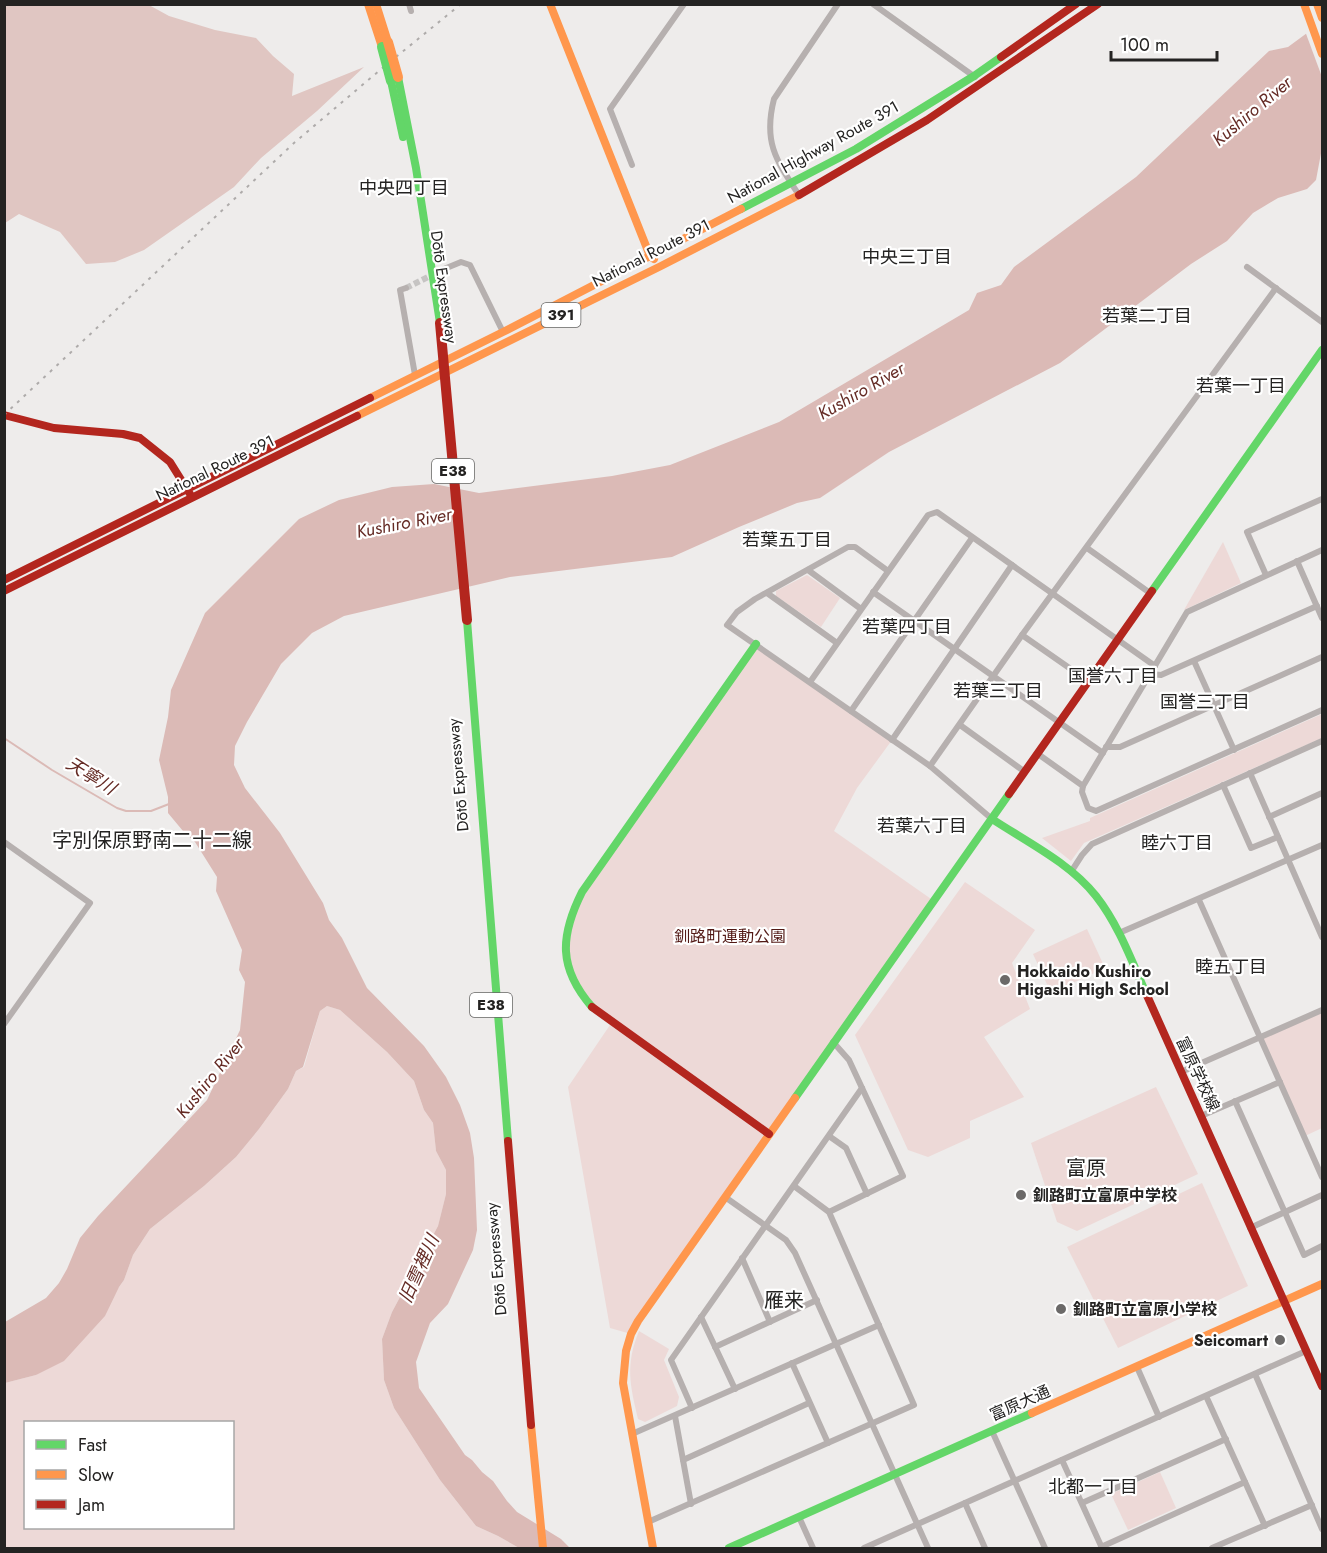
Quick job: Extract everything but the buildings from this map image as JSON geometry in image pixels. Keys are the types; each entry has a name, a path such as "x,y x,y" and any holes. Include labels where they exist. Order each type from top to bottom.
{"main road":[{"name":"Dōtō Expressway","path":"368,4 385,45"},
{"path":"550,4 661,266"},
{"path":"556,4 654,254"},
{"name":"National Highway Route 391","path":"4,580 189,492 415,375 505,336 654,254 856,149 974,76 1076,4"},
{"name":"National Route 391","path":"4,591 189,492 505,336 661,266 799,195 881,148 984,83 1098,4"},
{"path":"1317,4 1323,18"},
{"name":"Dōtō Expressway","path":"378,7 385,45 416,168 438,323 538,1548"},
{"path":"1305,7 1323,54"},
{"path":"653,1548 623,1383 626,1351 631,1334 769,1134 1323,350"},
{"path":"4,416 54,428 123,434 140,438 170,462 189,492"},
{"path":"756,644 582,892 570,916 565,946 567,968 572,981 577,991 591,1007 769,1134"},
{"name":"富原学校線","path":"992,819 1071,872 1094,894 1119,933 1323,1386"},
{"name":"富原大通","path":"729,1548 1323,1284"},
{"name":"Dōtō Expressway","path":"524,1389 543,1548"}],"street":[{"path":"632,165 610,109 684,4"},
{"path":"799,195 770,142 770,120 774,99 838,4"},
{"path":"873,4 984,83"},
{"path":"444,269 461,262 470,265 505,336"},
{"path":"1247,267 1323,322"},
{"path":"406,288 400,290 415,375"},
{"path":"930,766 1022,635 1088,548 1276,288"},
{"path":"1266,575 1247,532 1323,499"},
{"path":"810,682 928,515 937,512 1155,666"},
{"path":"851,711 972,538"},
{"path":"888,571 855,548 848,547 755,599 737,612 727,625 930,766 992,819"},
{"path":"1088,548 1150,593"},
{"path":"1323,550 1187,612 1083,786 1082,792 1088,808 1096,811 1323,710"},
{"path":"1297,561 1323,618"},
{"path":"892,740 1012,566"},
{"path":"808,570 861,609"},
{"path":"873,592 1059,723 1104,750 1120,747 1323,657"},
{"path":"767,593 837,643"},
{"path":"1150,674 1161,675 1317,606"},
{"path":"1022,635 1088,681"},
{"path":"1194,661 1234,750"},
{"path":"960,725 1025,772"},
{"path":"1071,872 1092,844 1323,741"},
{"path":"1038,754 1083,786"},
{"path":"1250,774 1323,937"},
{"path":"1223,785 1251,848 1278,837"},
{"path":"1269,817 1323,793"},
{"path":"4,842 90,903 4,1024"},
{"path":"1119,933 1323,845"},
{"path":"1199,900 1323,1177"},
{"path":"1181,1072 1323,1010"},
{"path":"829,1212 903,1176 849,1060 834,1042"},
{"path":"1201,1116 1280,1082"},
{"path":"692,1408 671,1360 862,1088"},
{"path":"1236,1101 1304,1255 1323,1246"},
{"path":"829,1136 846,1148 867,1194"},
{"path":"648,1522 914,1405 829,1212 794,1186"},
{"path":"1250,1228 1323,1195"},
{"path":"725,1197 786,1240 795,1253 928,1548"},
{"path":"742,1258 770,1322"},
{"path":"715,1347 818,1300"},
{"path":"701,1317 735,1389"},
{"path":"632,1434 879,1325"},
{"path":"864,1548 876,1546 965,1503 1306,1351"},
{"path":"792,1363 828,1443"},
{"path":"1137,1367 1159,1417"},
{"path":"1255,1374 1323,1529"},
{"path":"1206,1396 1265,1526"},
{"path":"683,1460 809,1403"},
{"path":"675,1416 691,1504"},
{"path":"992,1431 1045,1548"},
{"path":"1082,1503 1226,1439"},
{"path":"1062,1460 1102,1548 1245,1482"},
{"path":"965,1503 985,1548"},
{"path":"1215,1548 1312,1505"},
{"path":"799,1518 813,1548"}],"green space":[{"path":"1223,542 1241,583 1184,610"},
{"path":"807,575 840,598 821,627 776,596 776,591"},
{"name":"釧路町運動公園","path":"756,644 892,740 857,788 834,831 934,901 631,1334 610,1328 568,1087 612,1022 591,1007 567,968 570,916"},
{"path":"1322,714 1322,738 1084,843 1071,861 1042,838 1090,821 1090,818"},
{"path":"965,882 1035,930 1012,963 1030,1009 984,1037 1024,1097 970,1121 970,1138 928,1157 908,1150 855,1035"},
{"path":"1087,929 1105,968 1051,993 1033,954"},
{"path":"327,1006 340,1010 387,1052 414,1081 424,1110 433,1123 436,1151 446,1170 446,1194 438,1226 392,1312 382,1339 384,1380 394,1408 440,1480 476,1526 519,1548 5,1548 5,1383 36,1375 119,1287 133,1255 150,1229 236,1157 288,1089 296,1071 304,1067 320,1011"},
{"path":"1322,1010 1322,1128 1305,1136 1260,1038"},
{"path":"1156,1087 1198,1174 1077,1231 1057,1222 1031,1143"},
{"path":"1202,1183 1248,1286 1118,1348 1067,1247"},
{"path":"639,1331 669,1349 664,1360 679,1397 677,1406 645,1422 638,1419 630,1375 632,1354"},
{"path":"1160,1472 1176,1508 1128,1530 1111,1494"}],"shaded area":[{"path":"5,4 149,5 169,16 215,30 256,38 294,74 292,96 364,67 317,111 261,158 234,187 144,250 115,262 86,264 60,232 19,214 5,223"}],"water":[{"path":"1322,22 1322,148 1316,180 1307,189 1278,198 1253,213 1227,241 1191,264 1060,363 889,452 820,498 797,503 672,557 510,577 344,616 312,633 281,664 235,746 234,765 245,788 280,833 323,903 329,920 342,938 367,988 424,1046 446,1077 460,1105 470,1133 474,1158 477,1230 473,1250 448,1304 430,1323 416,1362 419,1388 465,1455 493,1481 517,1512 561,1539 570,1548 519,1548 476,1526 440,1480 394,1408 384,1380 382,1339 392,1312 438,1226 446,1194 446,1170 436,1151 433,1123 424,1110 414,1081 387,1052 340,1010 327,1006 320,1011 303,1067 296,1071 288,1089 236,1157 150,1229 133,1255 124,1280 105,1316 64,1361 36,1375 5,1383 5,1322 46,1298 67,1269 80,1238 207,1100 240,1030 245,982 239,970 242,950 216,891 217,877 195,842 168,813 168,797 159,760 171,690 205,613 299,519 339,500 392,487 434,484 479,493 612,476 670,465 779,422 969,310 977,293 1001,285 1014,267 1136,177 1269,51 1288,47"}],"pier":[{"path":"1322,19 1322,77 1305,31"}],"waterway":[{"name":"天寧川","path":"4,738 52,770 117,808 126,811 151,811 169,804"}],"tunnel":[{"path":"406,288 444,269"}],"railway":[{"path":"4,415 294,143 461,4"}],"traffic: fast":[{"path":"382,47 391,81"},
{"path":"741,209 856,149 1001,57"},
{"path":"398,77 416,168 440,323"},
{"path":"391,81 403,137"},
{"path":"1152,591 1322,350"},
{"path":"467,620 508,1141"},
{"path":"592,1007 573,979 566,951 570,923 582,892 756,644"},
{"path":"795,1098 1009,794"},
{"path":"992,819 1061,863 1086,884 1111,918 1145,991"},
{"path":"729,1548 1032,1413"}],"traffic: slow":[{"path":"368,4 382,47"},
{"path":"376,4 388,42"},
{"path":"550,4 650,256 654,259"},
{"path":"1304,4 1322,54"},
{"path":"1317,4 1322,18"},
{"path":"388,42 398,77"},
{"path":"357,416 799,195"},
{"path":"370,398 741,209"},
{"path":"653,1548 623,1383 626,1351 631,1334 795,1098"},
{"path":"1032,1413 1322,1284"},
{"path":"531,1425 543,1548"}],"traffic: jam":[{"path":"1001,57 1076,4"},
{"path":"799,195 927,120 1098,4"},
{"path":"440,323 467,620"},
{"path":"4,580 370,398"},
{"path":"4,415 54,428 123,434 140,438 170,462 190,494"},
{"path":"4,591 357,416"},
{"path":"1009,794 1152,591"},
{"path":"1145,991 1322,1386"},
{"path":"592,1007 769,1134"},
{"path":"508,1141 531,1425"}],"place":[{"name":"Hokkaido Kushiro Higashi High School","path":"1005,980"},
{"name":"釧路町立富原中学校","path":"1021,1195"},
{"name":"釧路町立富原小学校","path":"1061,1309"},
{"name":"Seicomart","path":"1280,1340"}],"district":[{"name":"中央四丁目","path":"404,188"},
{"name":"中央三丁目","path":"907,257"},
{"name":"若葉二丁目","path":"1147,316"},
{"name":"若葉一丁目","path":"1241,386"},
{"name":"若葉五丁目","path":"787,540"},
{"name":"若葉四丁目","path":"907,627"},
{"name":"国誉六丁目","path":"1113,676"},
{"name":"若葉三丁目","path":"998,691"},
{"name":"国誉三丁目","path":"1205,702"},
{"name":"若葉六丁目","path":"922,826"},
{"name":"字別保原野南二十二線","path":"152,840"},
{"name":"睦六丁目","path":"1177,843"},
{"name":"睦五丁目","path":"1231,967"},
{"name":"富原","path":"1086,1168"},
{"name":"雁来","path":"784,1300"},
{"name":"北都一丁目","path":"1093,1487"}],"water label":[{"name":"Kushiro River","path":"1252,111"},
{"name":"Kushiro River","path":"861,391"},
{"name":"Kushiro River","path":"404,523"},
{"name":"Kushiro River","path":"210,1078"},
{"name":"旧雪裡川","path":"419,1269"}]}
